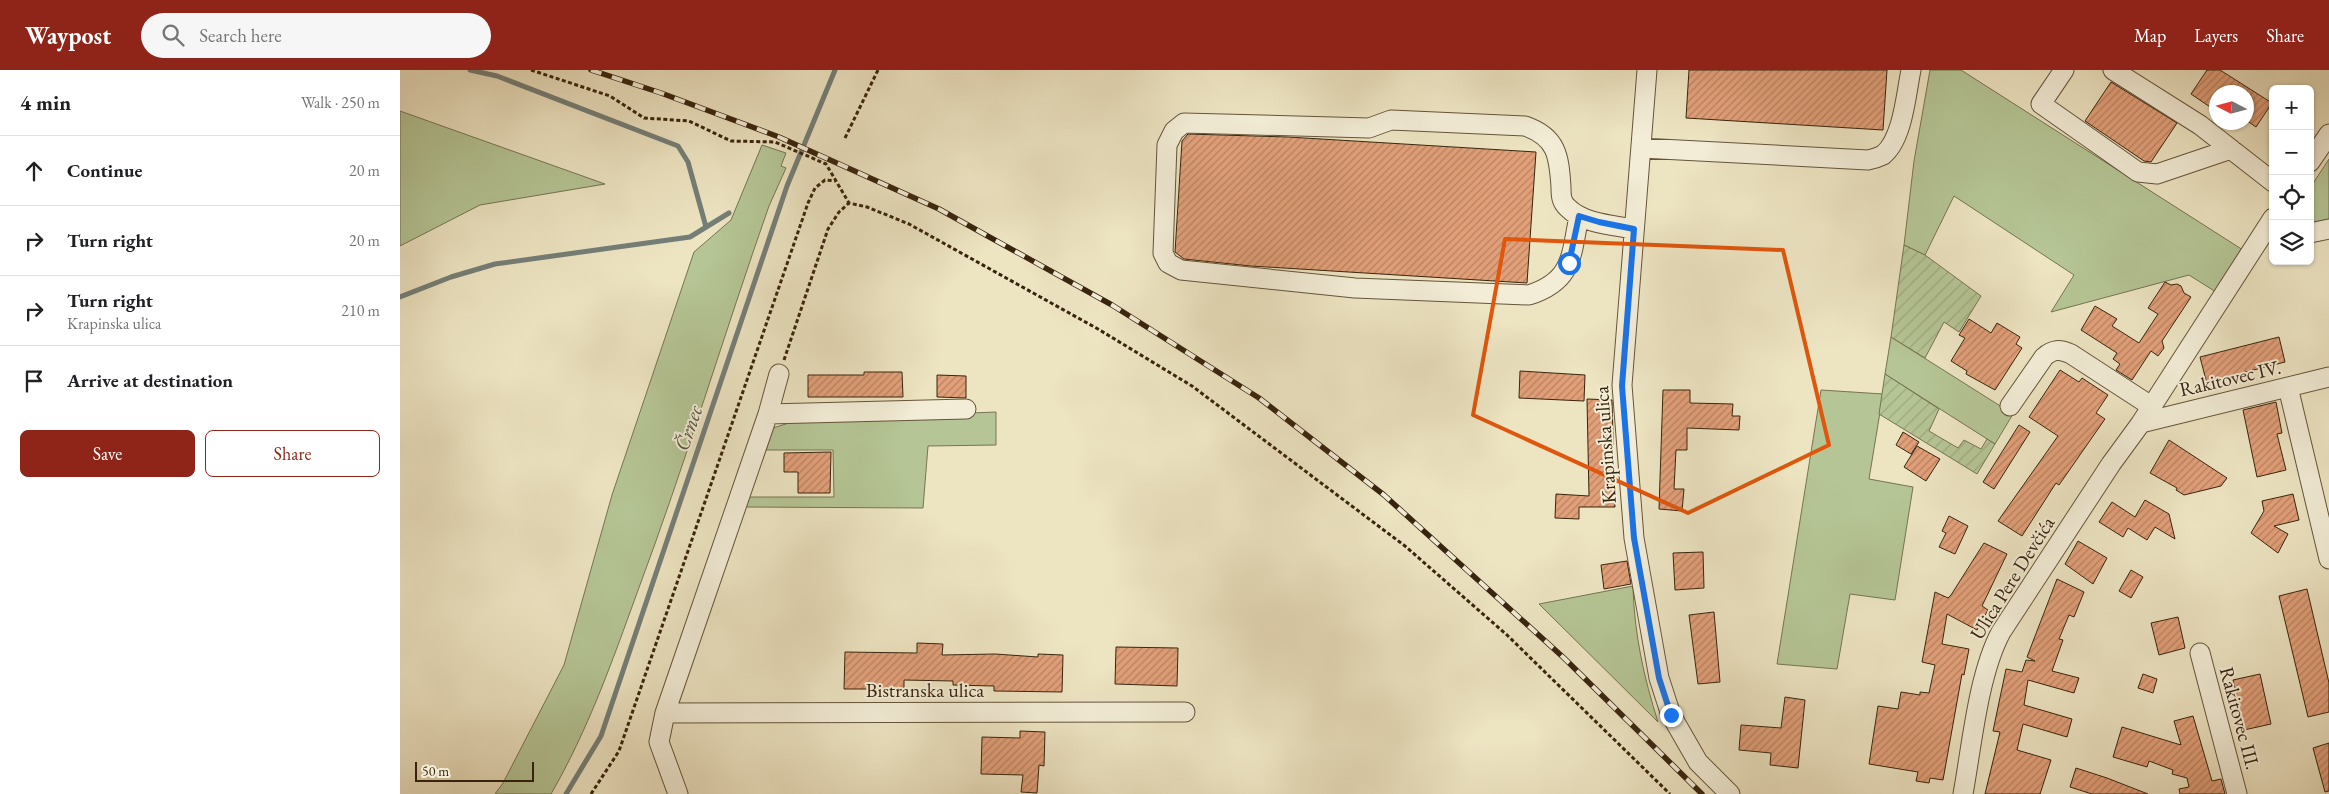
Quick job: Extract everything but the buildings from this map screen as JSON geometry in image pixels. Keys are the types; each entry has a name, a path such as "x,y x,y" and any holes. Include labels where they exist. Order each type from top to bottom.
{"street":[{"name":"Krapinska ulica","path":"1647,70 1622,386 1634,538 1659,678 1671,715 1698,762 1730,794"},
{"path":"1641,148 1868,160 1883,155 1896,136 1900,127 1911,70"},
{"path":"2064,70 2041,104 2138,172 2157,174 2231,149"},
{"path":"2113,70 2200,125 2269,179"},
{"path":"1579,216 1569,263 1559,280 1542,291 1529,295 1355,288 1181,270 1168,263 1163,253 1167,145 1174,131 1184,123 1369,128 1391,120 1525,126 1539,131 1553,143 1562,200 1568,208 1579,216 1634,229"},
{"path":"2314,156 2329,134"},
{"name":"Ulica Pere Devčića","path":"1963,794 1992,649 2001,632 2106,472 2141,423 2150,406 2267,235 2272,220"},
{"path":"2314,232 2329,229"},
{"path":"2010,406 2044,357 2049,352 2057,350 2071,354 2150,406"},
{"path":"678,794 659,742 665,712 768,414 779,374"},
{"name":"Rakitovec IV.","path":"2141,423 2329,377"},
{"path":"2288,387 2329,559"},
{"path":"768,414 966,409"},
{"name":"Rakitovec III.","path":"2200,654 2237,794"},
{"name":"Bistranska ulica","path":"665,712 1185,712"}],"path":[{"path":"531,70 610,96 644,118 689,121 731,141 775,142 826,164 849,203 867,207 909,224 1098,329 1200,392 1405,546 1507,635 1670,794"},
{"path":"846,138 878,70"},
{"path":"591,794 619,751 808,203 816,188 825,180 837,181"},
{"path":"779,374 828,229 839,212 849,203"}],"highlighted area":[{"path":"1505,239 1783,250 1829,445 1688,513 1473,415"}],"green space":[{"path":"1930,70 1961,70 2243,250 2216,292 2189,275 2051,312 2074,275 1954,196 1925,255 1904,245 1914,161"},
{"path":"400,111 605,184 480,205 400,246"},
{"path":"762,145 786,153 781,166 786,168 769,206 655,545 588,720 551,794 495,794 503,783 564,665 612,495 694,252 731,220"},
{"path":"2329,159 2329,232 2314,237 2314,220 2314,182"},
{"path":"1904,245 1925,255 1981,296 1959,332 1944,322 1925,358 1891,337"},
{"path":"1891,337 2013,414 1995,444 1885,374"},
{"path":"1885,374 1939,409 1929,431 1958,448 1964,440 1981,449 1987,439 1995,444 1977,474 1879,414"},
{"path":"1821,390 1883,394 1869,479 1913,487 1895,600 1850,594 1837,669 1777,664"},
{"path":"996,412 996,445 928,446 923,508 743,507 747,497 834,497 833,450 762,450 770,429 798,420"},
{"path":"1633,586 1635,621 1641,655 1648,689 1658,722 1539,604"}],"waterway":[{"path":"470,70 497,76 678,146 688,162 706,227"},
{"name":"Črnec","path":"566,794 601,736 787,186 835,70"},
{"path":"400,297 451,277 495,264 690,237 729,213"}],"railway":[{"path":"591,70 661,93 779,137 939,209 1112,305 1259,398 1384,495 1564,658 1702,794"}],"route":[{"path":"1569,263 1579,216 1634,229 1622,386 1634,538 1659,678 1671,715"}]}
